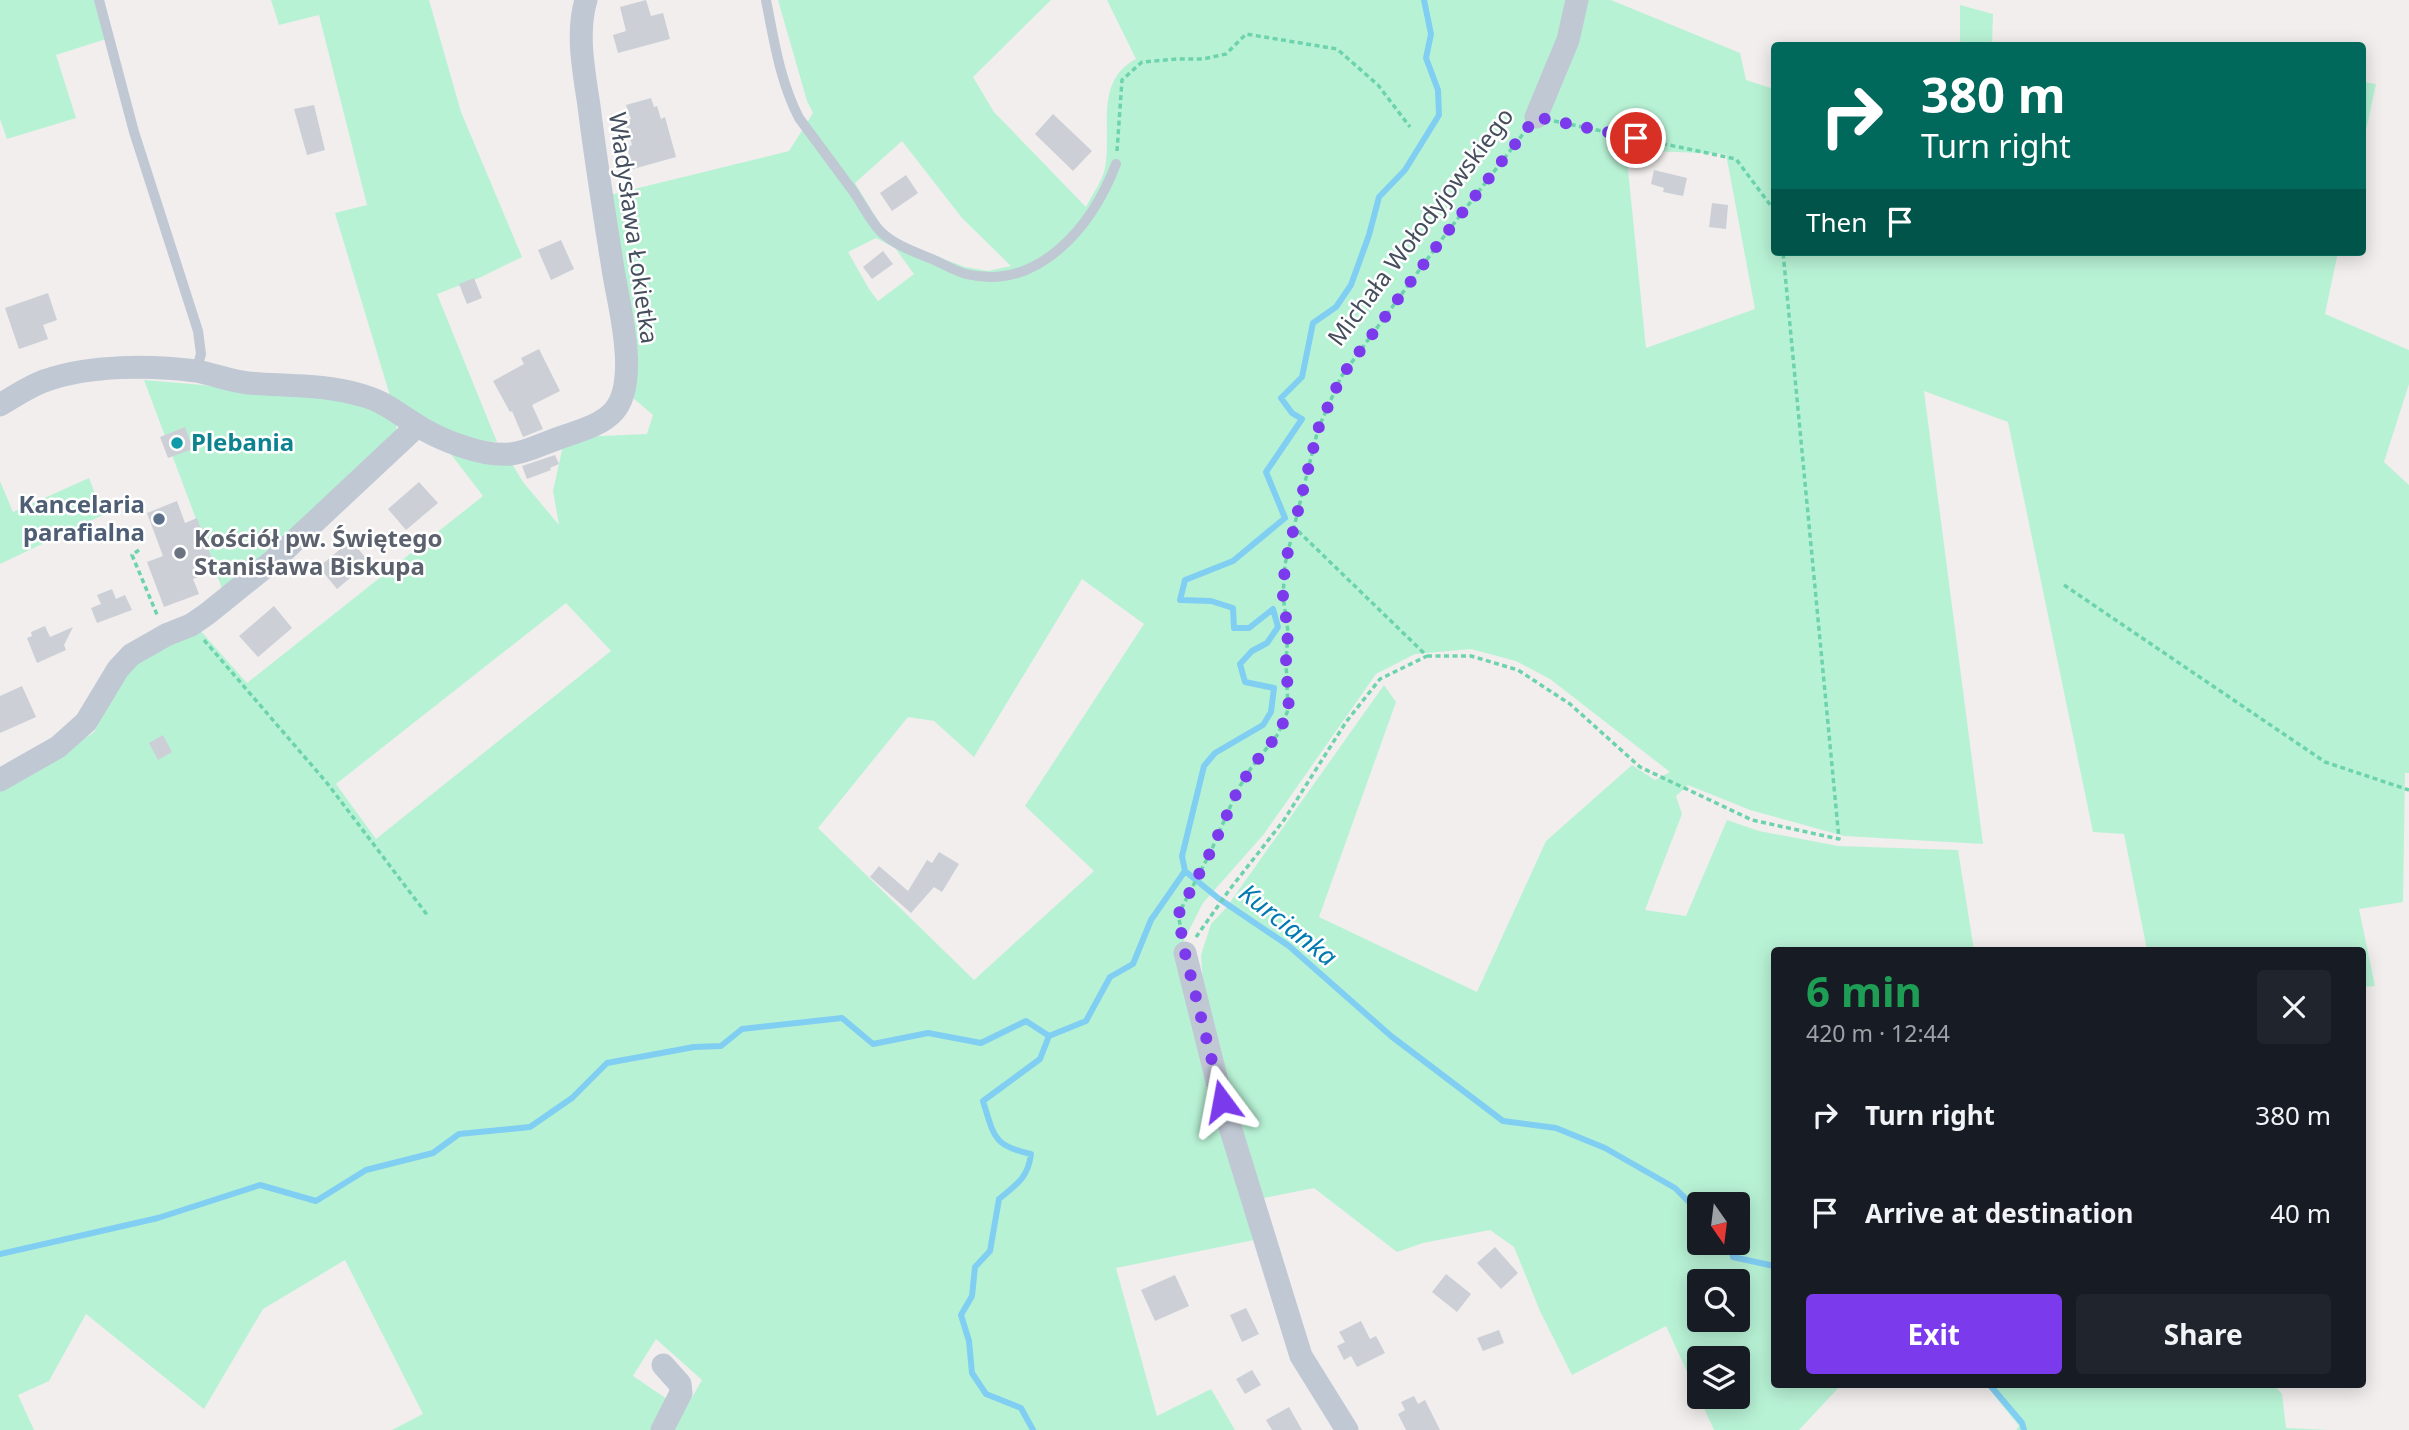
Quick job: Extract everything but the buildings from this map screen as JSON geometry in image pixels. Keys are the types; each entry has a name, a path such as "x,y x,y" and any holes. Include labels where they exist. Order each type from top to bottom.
{"street":[{"name":"Władysława Łokietka","path":"0,405 46,380 85,370 144,368 196,371 245,383 313,386 366,396 399,412 417,426 466,447 485,452 513,454 602,421 615,410 624,390 626,347 595,159 584,70 583,11 586,0"},
{"name":"Michała Wołodyjowskiego","path":"1536,117 1568,40 1577,0"},
{"path":"0,780 58,747 86,722 131,655 166,635 191,625 274,560 417,426"},
{"path":"1185,953 1222,1101 1301,1356 1347,1430"},
{"path":"662,1430 681,1393 680,1384 663,1364"}],"lane":[{"path":"99,0 134,132 198,331 201,354 196,371"},
{"path":"766,0 780,71 789,99 799,118 881,232 903,247 967,274 990,276 1037,265 1057,253 1076,233 1106,189 1116,164"}],"path":[{"path":"1116,164 1122,80 1142,62 1203,59 1226,54 1246,34 1337,49 1378,85 1410,127"},
{"path":"1536,117 1736,159 1771,206"},
{"name":"Michała Wołodyjowskiego","path":"1185,953 1178,915 1237,792 1251,768 1278,734 1289,710 1286,661 1288,632 1283,596 1285,564 1318,429 1341,377 1536,117"},
{"path":"1185,953 1230,889 1284,820 1346,722 1380,679 1427,656 1471,656 1518,670 1570,704 1640,767 1752,820 1839,839 1783,256"},
{"path":"1294,527 1427,656"},
{"path":"139,550 132,555 166,635"},
{"path":"2064,585 2325,762 2409,790"},
{"path":"191,625 327,783 428,916"}],"green space":[{"path":"0,0 94,0 106,39 56,55 76,118 7,139 0,119"},
{"path":"271,0 429,0 461,112 522,257 437,294 497,442 455,433 391,399 335,213 367,205 319,15 279,25"},
{"path":"778,0 1051,0 973,77 994,112 1086,207 1105,168 1107,107 1114,80 1123,68 1136,59 1107,0 1611,0 1740,53 1746,80 1771,88 1771,256 2337,256 2325,314 2409,350 2409,384 2384,462 2409,485 2409,773 2405,773 2403,902 2359,909 2375,986 2366,987 2366,947 2146,947 2124,834 2093,832 2008,422 1924,391 1983,844 1844,836 1750,810 1688,785 1676,796 1682,814 1645,910 1686,916 1727,820 1759,831 1838,846 1958,850 1974,947 1771,947 1771,1388 1838,1388 1799,1430 1714,1430 1704,1409 1750,1409 1750,1346 1687,1346 1687,1372 1666,1326 1572,1375 1540,1311 1514,1247 1490,1230 1423,1243 1397,1252 1314,1188 1264,1198 1230,1097 1204,997 1201,955 1211,924 1226,908 1384,685 1396,702 1319,917 1477,992 1546,841 1632,765 1655,780 1670,772 1550,679 1516,661 1471,649 1415,654 1376,674 1264,834 1203,903 1176,956 1259,1239 1116,1268 1157,1416 1211,1389 1235,1430 673,1430 702,1380 656,1339 633,1376 670,1401 653,1430 392,1430 423,1414 345,1260 263,1309 204,1409 86,1314 49,1381 18,1395 34,1430 0,1430 0,786 94,732 126,667 199,629 247,683 483,496 450,453 509,459 523,482 559,525 553,491 564,441 577,437 647,434 653,415 633,398 610,195 789,151 813,113 807,101","holes":["902,141 962,218 1011,266 988,271 965,267 907,245 883,229 855,183","1626,150 1726,154 1755,309 1646,348","876,238 895,248 914,274 878,301 848,252","1082,579 1144,624 1025,806 1094,871 974,980 818,828 908,717 934,721 974,757","566,603 611,651 376,839 336,784"]},
{"path":"1960,5 1993,14 1992,42 1960,42"},
{"path":"2366,83 2376,84 2366,130"},
{"path":"144,380 334,396 373,409 397,424 394,440 224,594"},
{"path":"89,478 103,515 0,564 0,481 13,512"},
{"path":"1988,1388 2277,1388 2282,1394 2286,1428 2328,1430 2016,1430 2019,1426"}],"waterway":[{"name":"Kurcianka","path":"1424,0 1431,34 1426,58 1438,90 1439,115 1405,170 1379,197 1351,285 1336,307 1313,323 1302,377 1281,398 1292,413 1302,419 1266,472 1285,518 1233,561 1185,580 1180,600 1211,601 1233,608 1234,628 1249,628 1273,609 1278,627 1267,643 1252,651 1240,664 1245,682 1274,688 1271,712 1263,725 1215,753 1204,766 1182,856 1185,871 1218,898 1289,946 1391,1036 1503,1121 1556,1128 1605,1148 1675,1188 1687,1200"},
{"path":"1033,1430 1021,1408 986,1394 972,1373 969,1341 961,1315 972,1296 975,1267 990,1251 999,1199 1024,1175 1031,1154 1009,1147 997,1138 983,1101 1040,1059 1049,1036 1086,1021 1110,977 1133,964 1151,920 1185,871"},
{"path":"0,1254 158,1218 260,1185 316,1201 366,1170 433,1153 459,1134 530,1127 572,1098 607,1063 694,1047 721,1046 742,1029 842,1018 873,1044 928,1033 981,1043 1026,1021 1049,1036"},
{"name":"Kurcianka","path":"1733,1255 1771,1265"},
{"name":"Kurcianka","path":"1992,1388 2022,1423 2024,1430"}],"place":[{"name":"Plebania","path":"177,443"},
{"name":"Kancelaria parafialna","path":"159,519"},
{"name":"Kościół pw. Świętego Stanisława Biskupa","path":"180,553"}],"route":[{"path":"1222,1101 1178,915 1192,891 1237,792 1251,768 1278,734 1289,710 1286,661 1288,632 1283,596 1285,564 1318,429 1341,377 1536,117 1636,138"}]}
